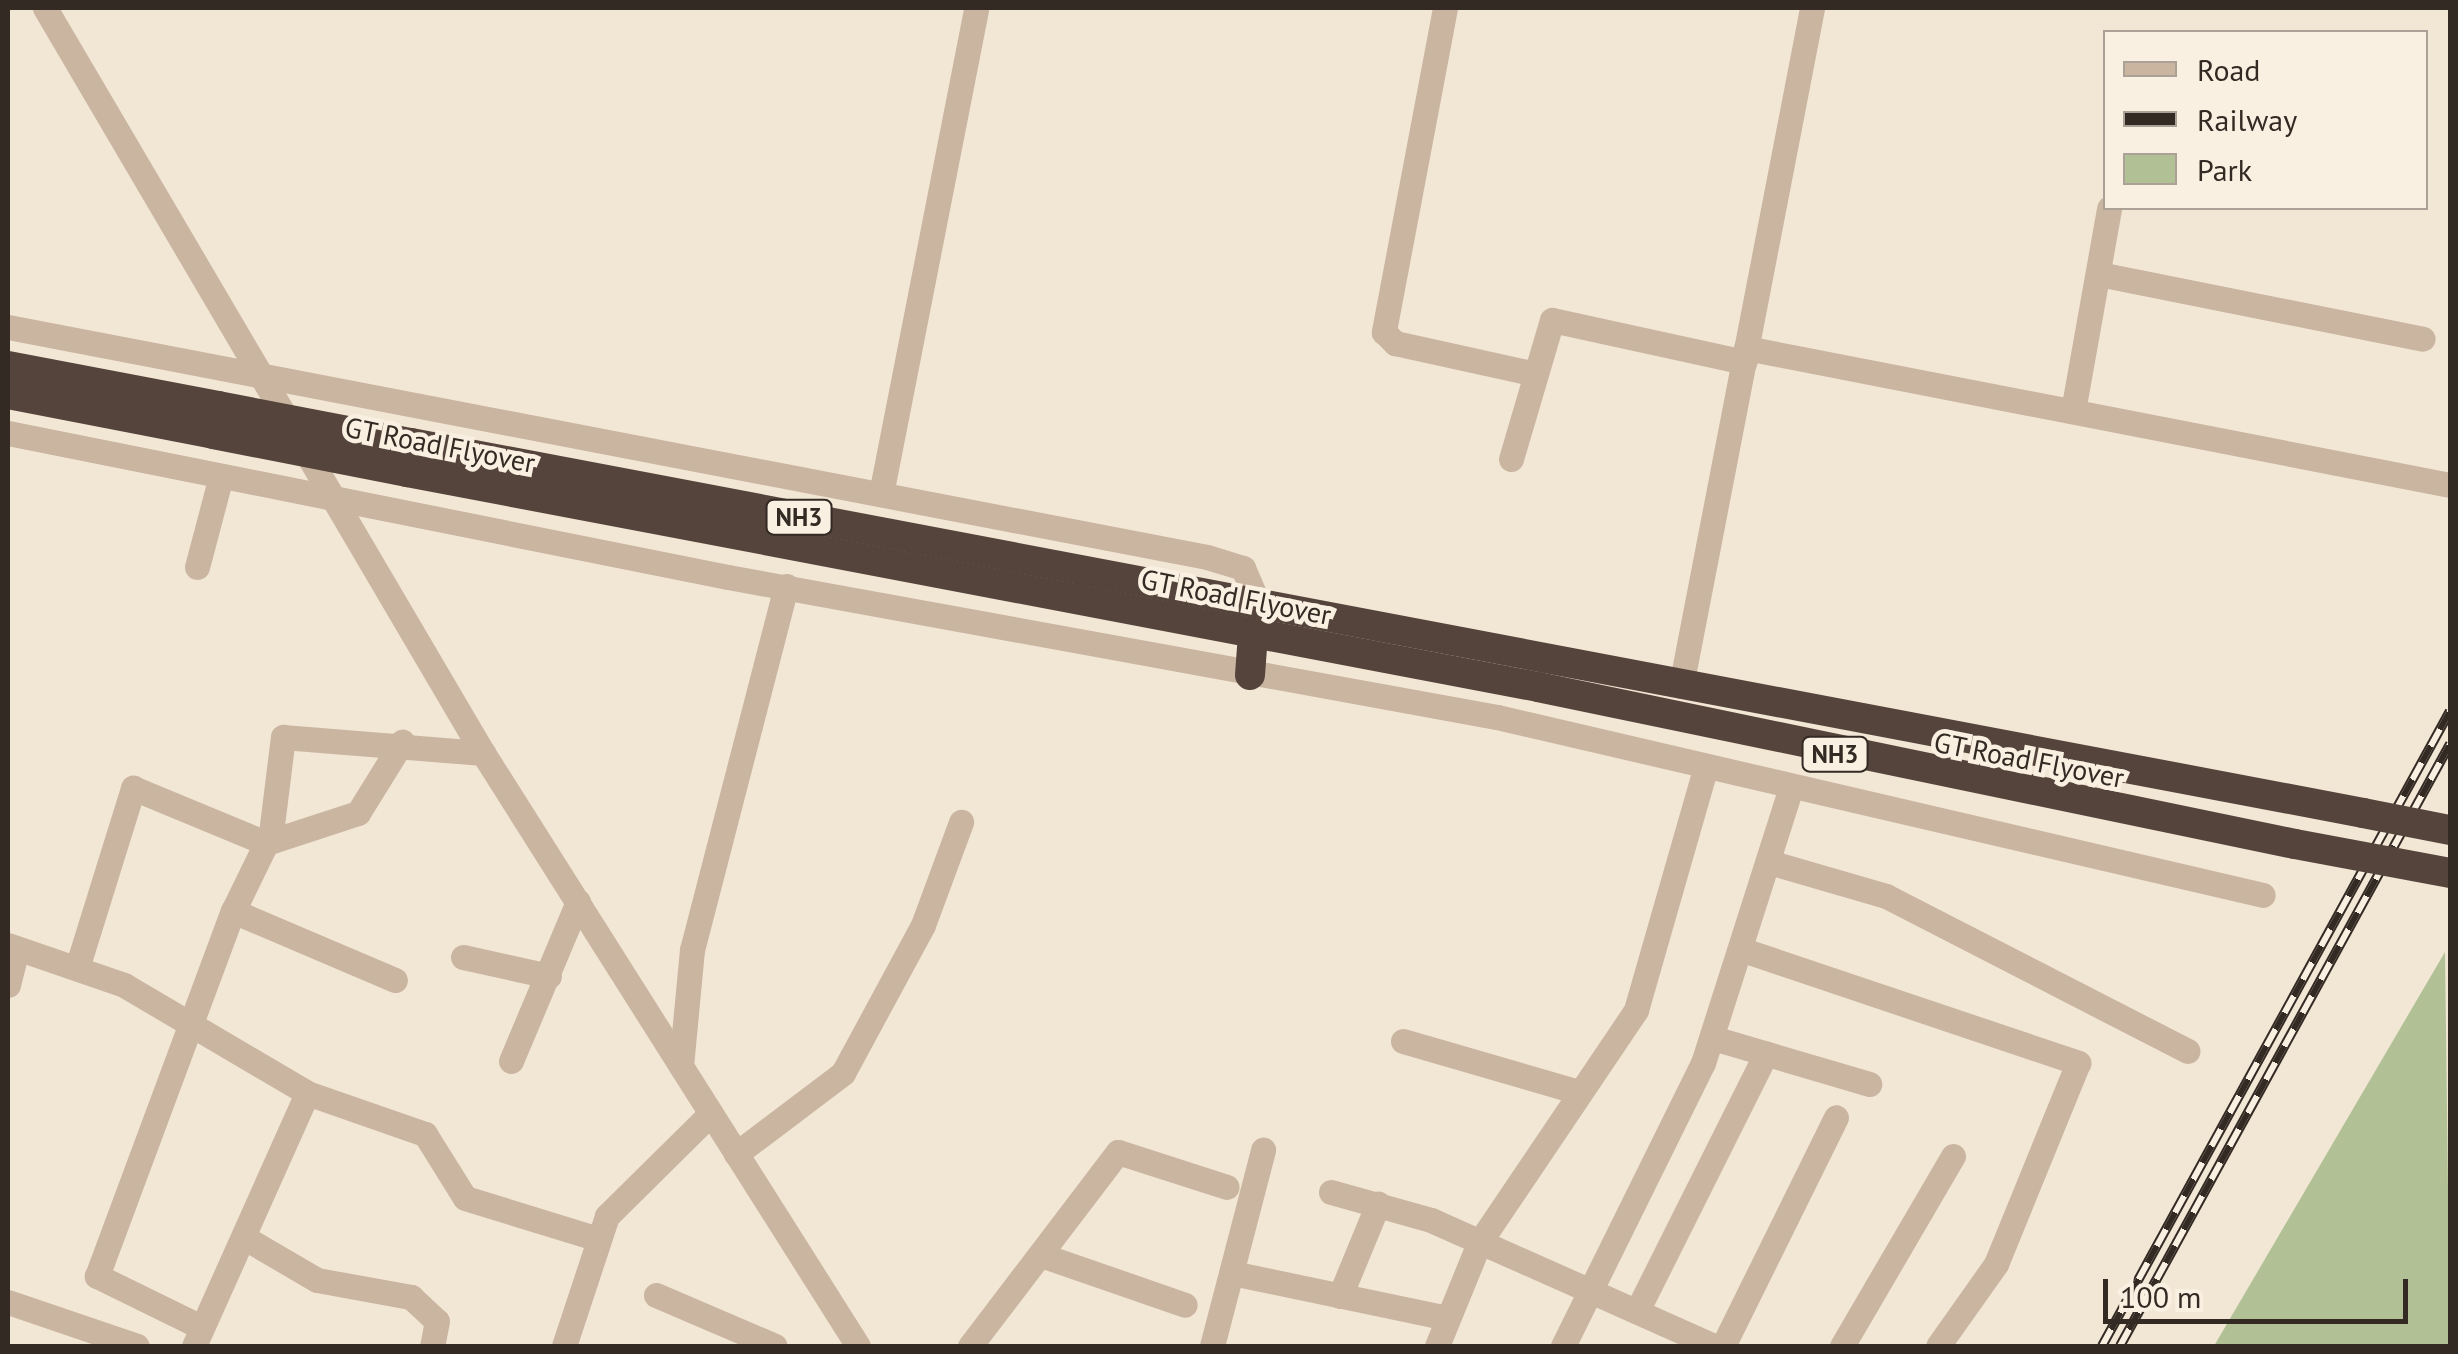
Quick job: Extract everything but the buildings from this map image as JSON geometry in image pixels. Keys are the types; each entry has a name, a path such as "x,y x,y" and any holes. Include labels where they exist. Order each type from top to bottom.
{"highway":[{"name":"GT Road Flyover","path":"8,366 216,420 1256,620 2294,844 2450,873"},
{"name":"GT Road Flyover","path":"8,394 216,420"},
{"name":"GT Road Flyover","path":"1256,620 1681,686 2450,830"},
{"path":"1250,675 1256,620"}],"street":[{"path":"45,8 483,753 857,1346"},
{"path":"881,494 976,8"},
{"path":"1446,8 1384,332 1395,344 1532,373"},
{"path":"1681,686 1812,8"},
{"path":"2073,411 2110,210"},
{"path":"2099,274 2423,340"},
{"path":"1511,459 1532,373 1552,320 2073,411 2450,484"},
{"path":"8,327 881,494 1243,568 1256,620"},
{"path":"8,433 1706,766 2263,895"},
{"path":"197,567 222,476"},
{"path":"681,1066 692,950 786,586"},
{"path":"307,1092 245,1238 197,1336 97,1276 189,1019 266,843 283,736 402,742 483,753"},
{"path":"76,968 133,788 266,843 358,813 402,742"},
{"path":"1437,1346 1480,1243 1636,1010 1706,766"},
{"path":"1563,1346 1592,1294 1713,1038 1791,788"},
{"path":"736,1154 843,1073 923,925 961,822"},
{"path":"1769,862 1886,896 2187,1051"},
{"path":"510,1061 550,976 578,902"},
{"path":"233,911 395,980"},
{"path":"8,985 12,947 76,968 189,1019 307,1092 431,1137 464,1198 598,1239"},
{"path":"1743,950 2078,1063 1996,1264 1938,1346"},
{"path":"463,957 550,976"},
{"path":"1713,1038 1869,1084"},
{"path":"1403,1042 1578,1092"},
{"path":"1637,1311 1766,1054"},
{"path":"564,1346 598,1239 614,1208 711,1113"},
{"path":"1723,1346 1836,1117"},
{"path":"1212,1346 1264,1150"},
{"path":"976,1345 1118,1152 1226,1187"},
{"path":"1842,1346 1953,1156"},
{"path":"1331,1192 1378,1204 1480,1243 1714,1346"},
{"path":"1340,1296 1378,1204"},
{"path":"245,1238 317,1280 411,1297 437,1321 432,1346"},
{"path":"1041,1255 1184,1304"},
{"path":"1232,1273 1447,1318"},
{"path":"656,1295 775,1346"},
{"path":"8,1302 138,1346"}],"green space":[{"path":"2445,952 2450,1346 2214,1346"}],"railway":[{"path":"2102,1346 2450,711"},
{"path":"2120,1346 2450,744"}]}
